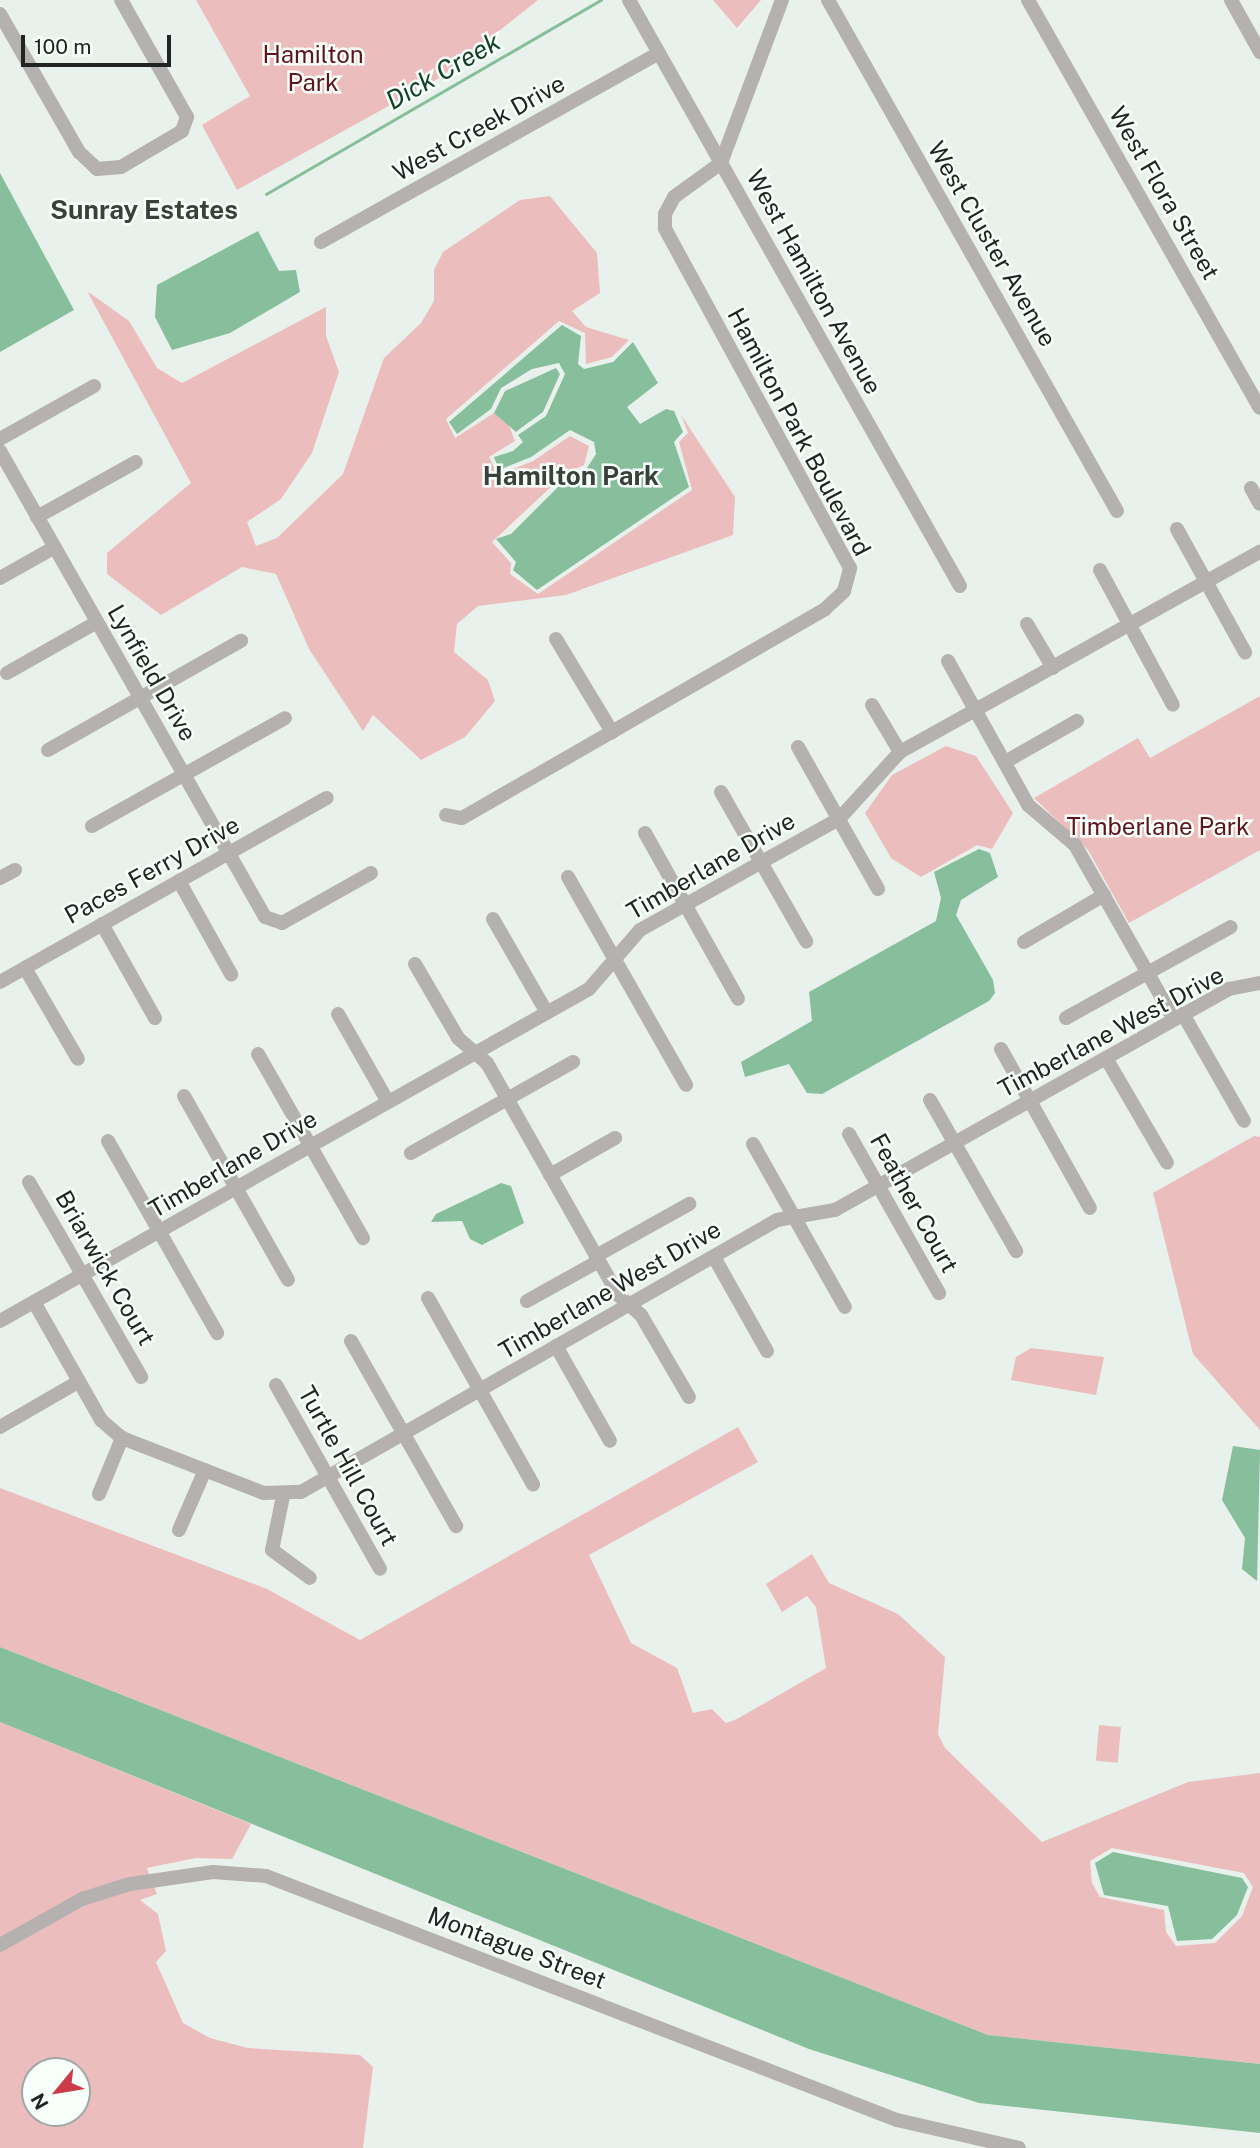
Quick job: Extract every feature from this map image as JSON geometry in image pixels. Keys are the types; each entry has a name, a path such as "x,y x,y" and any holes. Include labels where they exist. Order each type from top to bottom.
{"street":[{"path":"0,14 79,152 97,169 121,167 182,131 187,117 121,0"},
{"name":"West Hamilton Avenue","path":"629,0 960,586"},
{"path":"721,163 782,0"},
{"name":"West Cluster Avenue","path":"828,0 1117,511"},
{"name":"West Flora Street","path":"1028,0 1260,408"},
{"path":"1231,0 1260,52"},
{"name":"West Creek Drive","path":"321,242 659,53"},
{"name":"Hamilton Park Boulevard","path":"446,815 462,818 825,609 844,591 850,568 665,228 665,214 674,197 721,163"},
{"path":"0,439 93,386"},
{"name":"Lynfield Drive","path":"0,452 5,473 55,547 265,917 282,923 371,873"},
{"path":"37,517 136,462"},
{"path":"1251,488 1260,504"},
{"path":"1177,529 1245,652"},
{"path":"0,578 55,547"},
{"name":"Timberlane Drive","path":"2,1315 34,1302 83,1275 589,989 640,930 839,818 900,752 1260,552"},
{"path":"1100,570 1173,705"},
{"path":"7,673 97,622"},
{"path":"1027,624 1052,668"},
{"path":"556,639 612,733"},
{"path":"48,750 241,641"},
{"path":"948,661 1028,805 1075,845 1147,971 1244,1121"},
{"path":"872,705 900,752"},
{"path":"92,826 285,718"},
{"path":"1005,762 1077,721"},
{"path":"797,747 878,889"},
{"path":"721,792 806,941"},
{"name":"Paces Ferry Drive","path":"0,982 327,798"},
{"path":"645,833 738,999"},
{"path":"0,878 15,870"},
{"path":"568,877 686,1085"},
{"path":"179,881 231,974"},
{"path":"1024,942 1104,895"},
{"path":"493,919 547,1013"},
{"path":"102,925 155,1018"},
{"path":"1066,1018 1231,927"},
{"path":"415,964 458,1038 487,1063 598,1258 689,1397"},
{"path":"25,968 78,1059"},
{"name":"Timberlane West Drive","path":"283,1496 328,1477 793,1214 835,1210 1229,989 1260,983"},
{"path":"338,1014 388,1102"},
{"path":"1001,1049 1090,1208"},
{"path":"258,1054 363,1238"},
{"path":"1106,1058 1167,1163"},
{"path":"411,1153 573,1062"},
{"path":"184,1096 288,1280"},
{"path":"930,1100 1016,1251"},
{"name":"Feather Court","path":"849,1134 939,1293"},
{"path":"550,1175 615,1138"},
{"path":"108,1141 217,1334"},
{"path":"753,1144 845,1307"},
{"name":"Briarwick Court","path":"29,1182 141,1377"},
{"path":"527,1301 689,1204"},
{"path":"714,1257 767,1351"},
{"path":"428,1298 533,1483"},
{"path":"34,1302 101,1420 122,1438 283,1496 272,1550 310,1578"},
{"path":"351,1341 456,1526"},
{"path":"556,1346 610,1441"},
{"path":"0,1427 78,1382"},
{"name":"Turtle Hill Court","path":"276,1385 380,1569"},
{"path":"99,1494 122,1438"},
{"path":"179,1530 205,1470"},
{"name":"Montague Street","path":"0,1945 82,1899 130,1884 214,1872 266,1876 897,2120 1019,2148"}],"green space":[{"name":"Hamilton Park","path":"196,0 538,0 441,77 237,190 202,125 250,96"},
{"path":"713,0 761,0 737,28"},
{"path":"550,196 597,253 600,293 572,311 586,327 629,340 612,357 586,364 585,333 559,321 446,419 455,438 494,413 508,423 515,441 489,457 498,475 533,461 570,436 589,446 584,465 567,472 492,542 511,563 510,574 538,594 692,490 679,442 688,433 681,415 735,497 733,535 566,595 478,606 457,624 454,652 488,680 495,701 465,737 421,760 373,715 363,731 309,649 276,574 242,567 161,615 107,574 107,553 191,483 87,291 129,321 157,368 182,383 326,307 326,336 339,372 312,453 281,499 247,522 256,546 277,538 343,474 384,358 421,323 434,301 434,270 443,252 520,200"},
{"name":"Timberlane Park","path":"1260,696 1260,850 1129,923 1088,850 1034,798 1138,738 1150,758"},
{"path":"946,746 976,756 1013,813 992,849 977,845 921,877 891,858 865,813 892,775"},
{"path":"1254,1136 1260,1137 1260,1430 1193,1354 1153,1193"},
{"path":"1031,1348 1104,1357 1096,1395 1011,1380 1016,1357"},
{"path":"738,1427 758,1462 589,1555 631,1643 677,1668 693,1713 712,1709 726,1723 737,1719 826,1668 816,1607 807,1596 782,1612 766,1584 812,1554 829,1583 898,1614 945,1657 938,1734 945,1748 1042,1842 1188,1782 1260,1773 1260,2064 988,2035 0,1647 0,1488 267,1589 360,1640","holes":["1112,1848 1244,1873 1253,1887 1242,1916 1215,1943 1176,1946 1166,1932 1164,1910 1100,1897 1092,1883 1090,1861"]},
{"path":"0,1722 251,1824 232,1859 196,1858 147,1868 149,1874 0,1939"},
{"path":"1099,1725 1121,1727 1118,1763 1096,1761"},
{"path":"153,1884 157,1894 140,1900 158,1914 166,1951 156,1962 183,2023 210,2038 248,2048 360,2055 373,2067 363,2148 0,2148 0,1951 84,1904"}],"shaded area":[{"path":"0,173 74,310 0,352"},
{"path":"258,231 279,271 296,270 300,292 230,333 172,350 155,317 157,285"},
{"path":"562,325 581,336 578,364 584,369 613,362 633,342 658,383 627,407 640,424 666,409 674,411 683,432 674,442 689,487 537,590 513,570 516,562 496,539 511,534 570,475 587,468 596,454 594,442 570,430 531,457 499,470 494,457 513,451 523,442 518,435 546,416 565,374 559,363 532,369 501,388 491,409 457,434 449,422"},
{"path":"556,368 560,374 543,412 516,432 494,413 505,391"},
{"path":"979,849 990,853 998,877 961,900 956,915 993,980 995,993 989,1001 822,1094 807,1093 789,1064 745,1077 741,1062 812,1021 809,992 936,921 941,898 934,872"},
{"path":"501,1183 511,1186 524,1223 482,1245 470,1239 462,1221 431,1222 436,1214"},
{"path":"1233,1446 1260,1450 1257,1581 1242,1569 1245,1538 1222,1500"},
{"path":"0,1647 988,2035 1260,2064 1260,2133 979,2103 809,2049 0,1722"},
{"path":"1113,1852 1242,1878 1248,1887 1237,1915 1212,1939 1177,1941 1168,1906 1104,1895 1095,1863"}],"waterway":[{"name":"Dick Creek","path":"266,194 601,0"}],"district":[{"name":"Sunray Estates","path":"144,210"},
{"name":"Hamilton Park","path":"571,476"}]}
